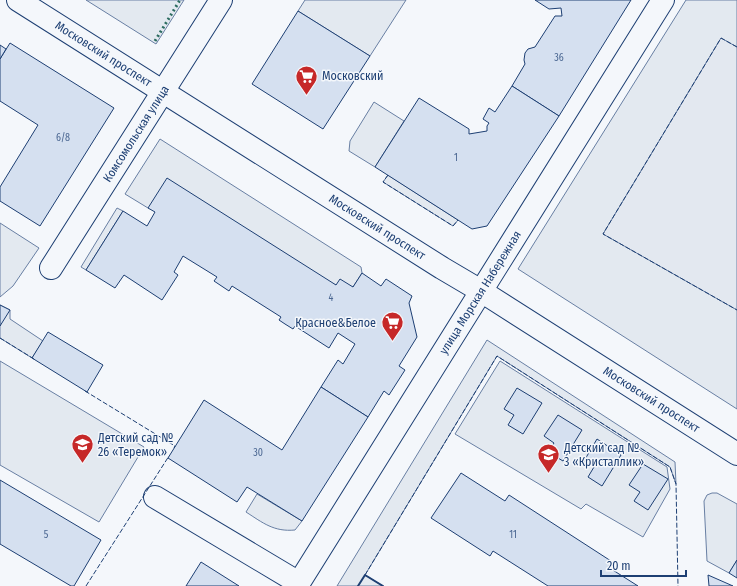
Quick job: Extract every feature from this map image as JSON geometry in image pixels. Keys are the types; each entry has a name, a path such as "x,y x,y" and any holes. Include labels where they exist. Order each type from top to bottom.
{"street":[{"name":"Московский проспект","path":"18,0 737,454"},
{"name":"Комсомольская улица","path":"51,268 221,0"},
{"name":"улица Морская Набережная","path":"298,585 663,0"},
{"path":"155,497 298,585"}],"shaded area":[{"path":"86,0 184,0 156,44"},
{"path":"305,0 406,0 370,56 298,11"},
{"path":"686,0 737,0 737,409 518,269"},
{"path":"721,38 737,47 737,310 603,234"},
{"path":"374,102 404,121 375,167 349,151 350,141"},
{"path":"160,139 361,267 362,273 353,287 336,285 148,208 125,194"},
{"path":"388,175 458,220 453,226 383,182"},
{"path":"117,208 123,211 86,270 81,267"},
{"path":"0,223 39,248 13,286 0,297"},
{"path":"0,305 10,310 10,319 43,341 32,358 0,338"},
{"path":"487,340 675,462 676,484 670,467 497,356 365,575 383,586 337,586"},
{"path":"0,361 144,447 99,522 0,465"},
{"path":"500,361 667,467 670,489 643,537 586,504 581,509 455,434"},
{"path":"717,493 737,504 737,560 729,573 707,561 704,501 707,495"},
{"path":"257,494 302,521 295,530 281,530 258,520 246,512"}],"building":[{"path":"535,0 631,0 559,116 512,86 525,64 525,53 528,49 535,47 555,16 562,16 561,8 549,9"},
{"path":"298,11 370,56 323,129 252,84"},
{"path":"10,43 114,108 40,226 0,201 0,187 38,125 0,101 0,59"},
{"path":"0,45 6,49 0,59"},
{"path":"512,86 559,116 487,226 472,229 375,167 419,98 469,129 469,134 487,131 487,126 489,123 483,119 489,108 495,112"},
{"path":"167,178 336,285 340,279 353,287 362,273 381,286 386,279 412,296 409,303 417,337 399,366 405,370 389,395 384,391 368,417 321,387 338,360 343,364 355,344 338,333 329,348 295,326 293,329 285,324 279,320 281,317 232,286 229,291 214,281 217,277 183,256 174,272 178,275 162,300 124,275 115,288 86,270 123,211 147,226 155,212 148,208"},
{"path":"0,305 10,310 0,326"},
{"path":"48,332 103,365 87,392 32,358"},
{"path":"321,387 368,417 302,521 247,487 237,502 168,458 204,400 282,450"},
{"path":"517,388 542,403 523,434 508,425 514,415 504,409"},
{"path":"558,415 582,430 563,461 548,452 554,443 544,436"},
{"path":"597,439 621,455 602,486 588,477 594,467 584,461"},
{"path":"643,464 668,479 648,510 634,501 640,492 629,485"},
{"path":"461,473 505,501 509,495 611,561 608,567 638,586 548,586 493,551 490,556 431,518"},
{"path":"0,480 101,540 74,586 71,586 0,544"},
{"path":"737,560 737,578 729,573"},
{"path":"201,562 239,586 186,586"},
{"path":"708,575 733,586 709,586"}],"hedge":[{"path":"155,41 180,0"}],"fence":[{"path":"737,47 721,38 603,234 737,310"},
{"path":"388,175 383,182 453,226 458,220"},
{"path":"0,338 34,359"},
{"path":"365,575 497,356 670,467 676,484 678,586"},
{"path":"85,391 175,446 174,448"},
{"path":"86,586 169,456"}],"wall":[{"path":"358,586 365,575 383,586"}],"place":[{"name":"Московский","path":"306,96"},
{"name":"Красное&Белое","path":"392,342"},
{"name":"Детский сад № 26 «Теремок»","path":"82,464"},
{"name":"Детский сад № 3 «Кристаллик»","path":"549,474"}]}
